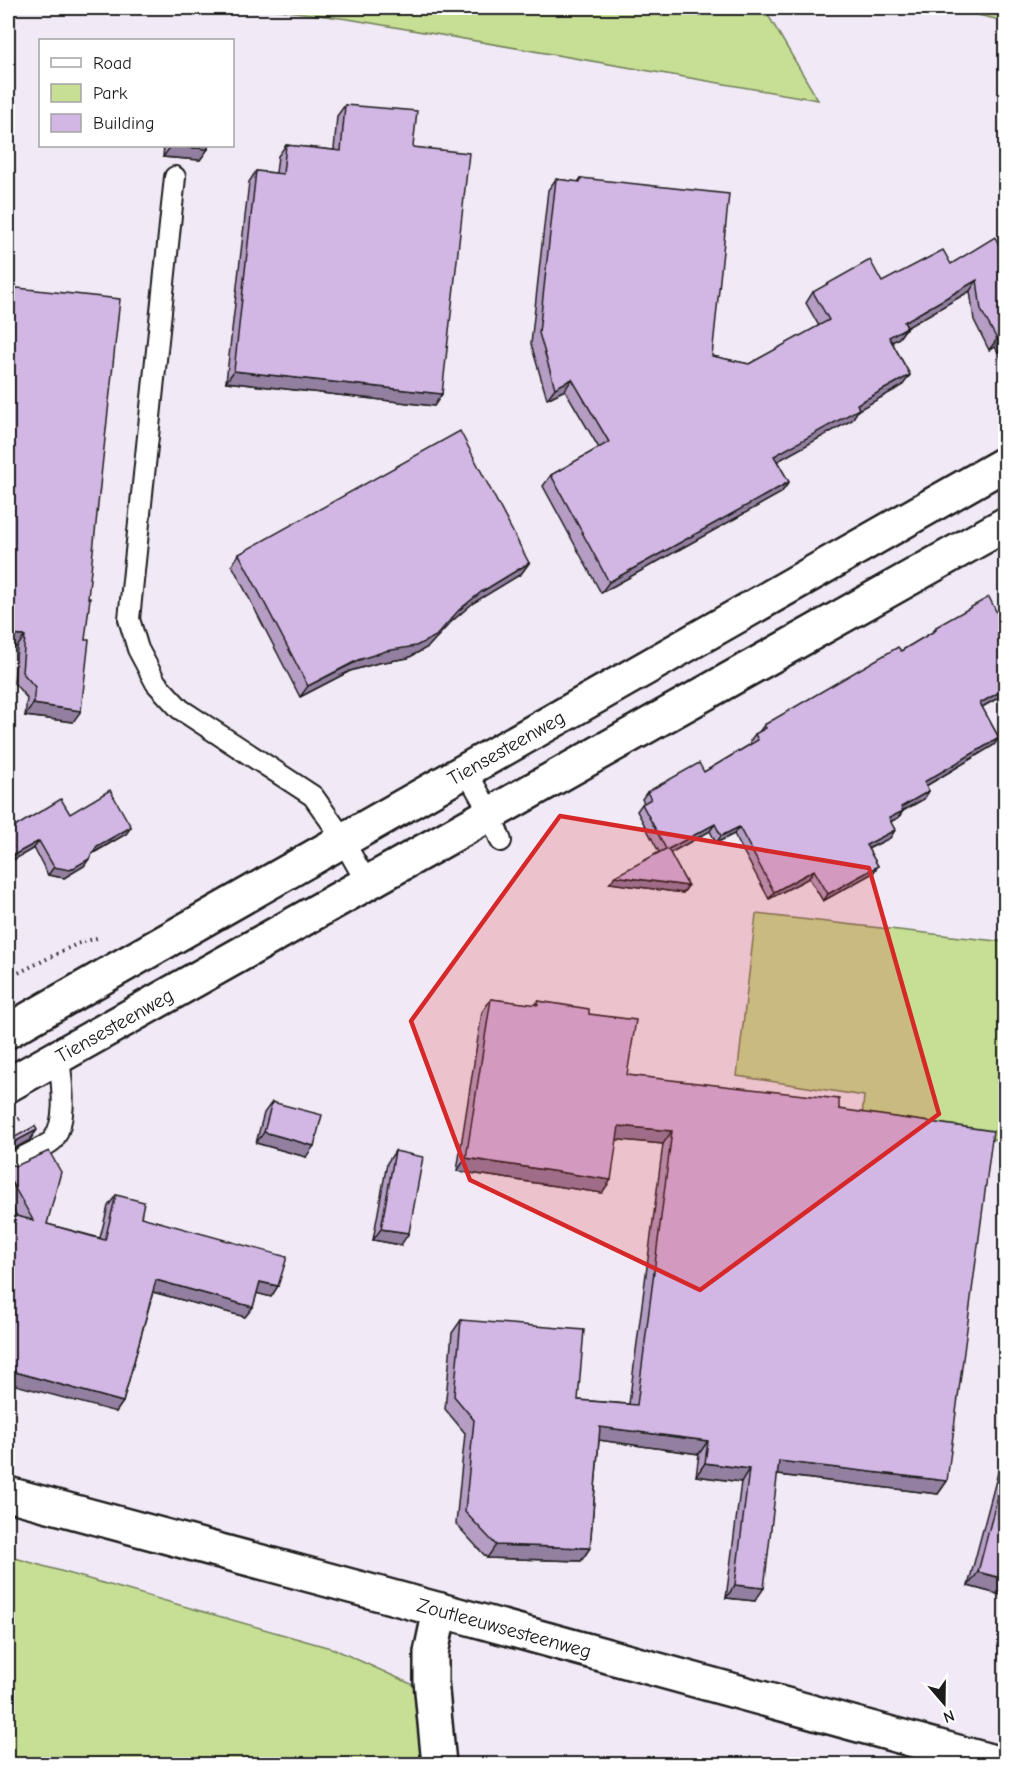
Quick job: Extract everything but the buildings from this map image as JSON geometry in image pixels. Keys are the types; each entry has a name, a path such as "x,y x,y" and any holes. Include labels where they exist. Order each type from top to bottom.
{"main road":[{"name":"Tiensesteenweg","path":"8,1031 1005,463"},
{"name":"Tiensesteenweg","path":"8,1085 367,883 496,827 1005,524"},
{"name":"Zoutleeuwsesteenweg","path":"8,1494 1001,1764"},
{"path":"439,1764 431,1681 431,1653 440,1610"}],"lane":[{"path":"175,177 129,619 138,649 156,683 180,709 314,796 367,883"},
{"path":"466,771 496,827"},
{"path":"8,1165 52,1141 62,1117 63,1095 59,1056"}],"highlighted area":[{"path":"560,816 869,868 939,1114 700,1290 470,1180 411,1021"}],"green space":[{"path":"265,8 764,8 818,100 348,19"},
{"path":"946,8 1005,8 1005,21"},
{"path":"756,914 1005,942 1005,1141 862,1117 864,1096 737,1076"},
{"path":"8,1556 334,1649 420,1688 424,1764 8,1764"}]}
